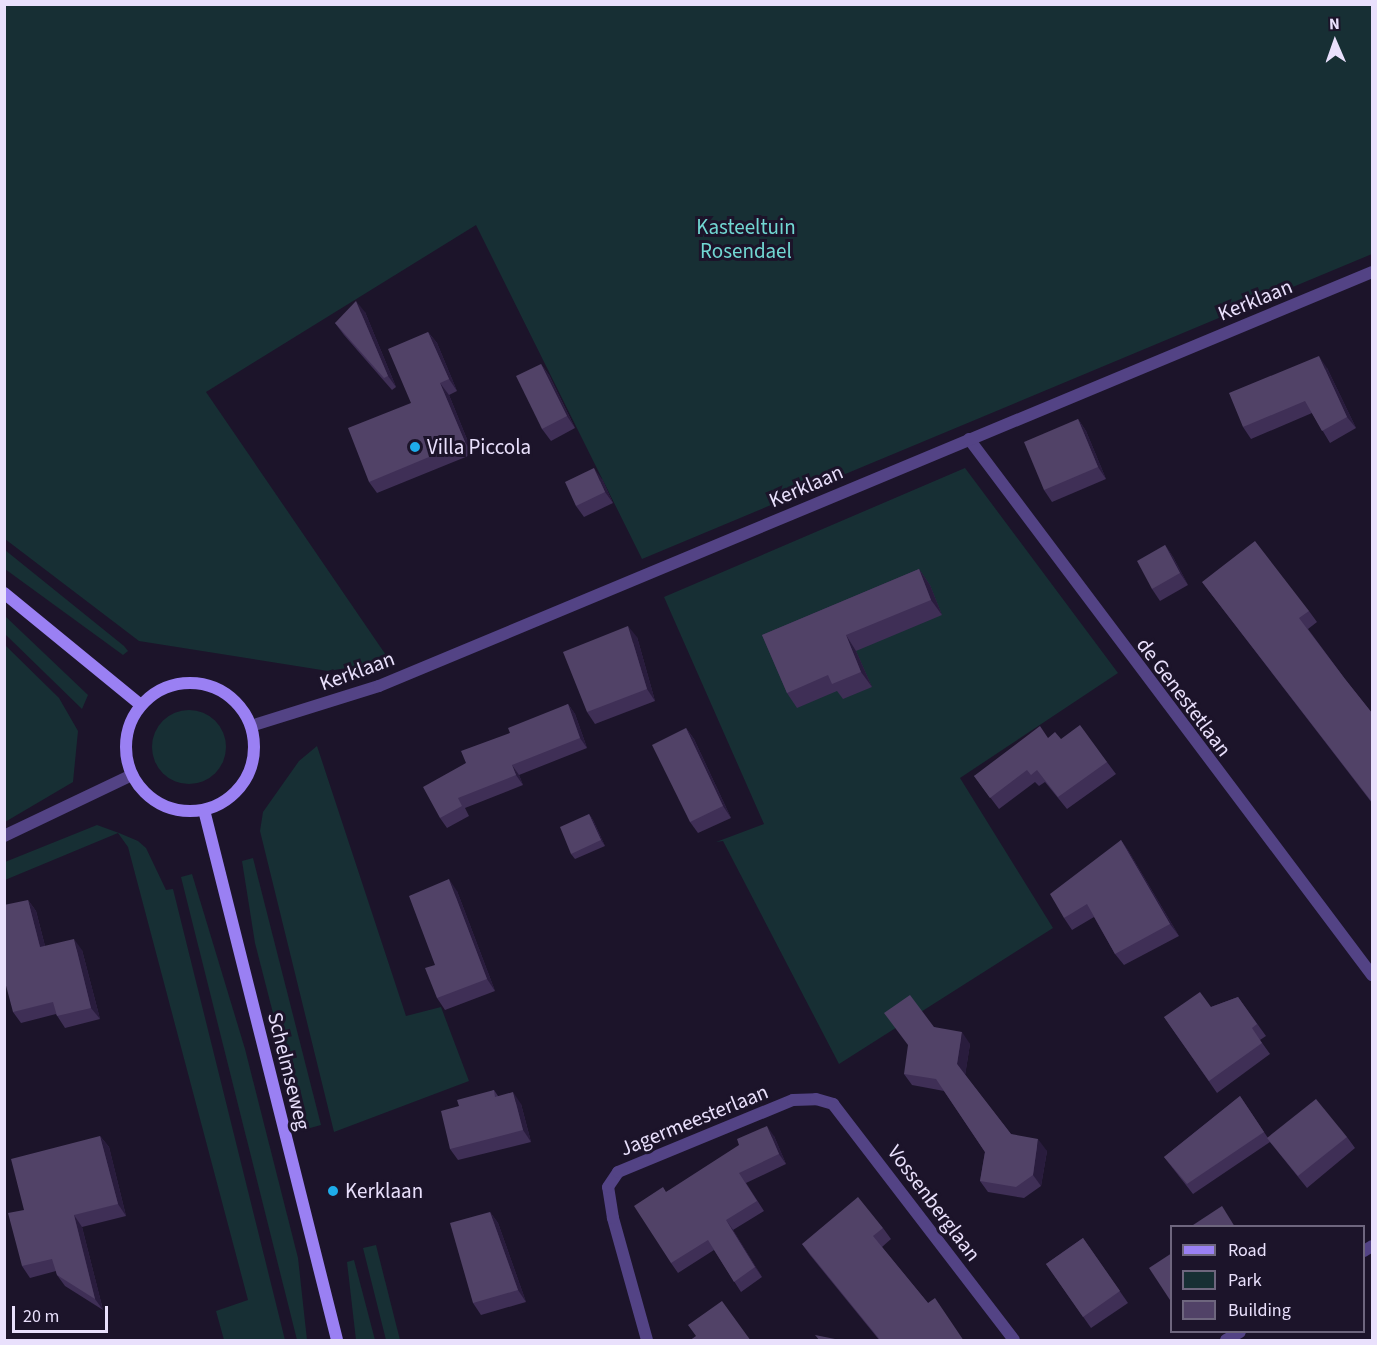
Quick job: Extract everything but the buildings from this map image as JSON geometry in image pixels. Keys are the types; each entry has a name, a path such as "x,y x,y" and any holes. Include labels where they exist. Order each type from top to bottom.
{"main road":[{"path":"4,592 141,705"},
{"path":"170,685 209,685 230,697 250,726 252,762 242,785 230,799 204,810 174,808 151,796 132,775 128,733 141,705 152,692 170,685"},
{"name":"Schelmseweg","path":"204,810 337,1341"}],"street":[{"name":"Kerklaan","path":"250,726 379,686 1372,272"},
{"name":"de Genestetlaan","path":"969,439 1372,975"},
{"path":"4,836 132,775"},
{"name":"Jagermeesterlaan","path":"647,1341 613,1218 608,1187 618,1172 793,1100 816,1099"},
{"name":"Vossenberglaan","path":"816,1099 833,1104 1014,1341"}],"green space":[{"name":"Kasteeltuin Rosendael","path":"4,5 1372,5 1372,254 642,559 476,225 206,392 390,661 328,671 139,641 5,539"},
{"path":"965,468 1118,673 960,778 1053,928 839,1064 723,841 716,842 764,824 664,597"},
{"path":"5,550 128,651 123,655 5,569"},
{"path":"5,616 88,695 82,709 5,634"},
{"path":"5,645 59,698 78,731 73,782 5,822"},
{"path":"189,710 203,713 215,721 223,733 226,747 223,761 215,773 203,781 189,784 175,781 163,773 155,761 152,747 155,733 163,721 175,713"},
{"path":"317,746 406,1016 441,1007 469,1081 334,1132 260,831 263,812 299,761"},
{"path":"97,825 119,833 138,841 146,848 166,890 173,889 285,1340 224,1340 216,1311 248,1300 128,847 118,833 5,880 5,862"},
{"path":"253,858 321,1125 303,1130 255,943 242,861"},
{"path":"192,874 245,1049 298,1258 307,1340 297,1340 181,877"},
{"path":"376,1245 400,1340 386,1340 363,1248"},
{"path":"354,1260 375,1340 356,1340 347,1262"}],"place":[{"name":"Villa Piccola","path":"415,447"},
{"name":"Kerklaan","path":"333,1191"}]}
